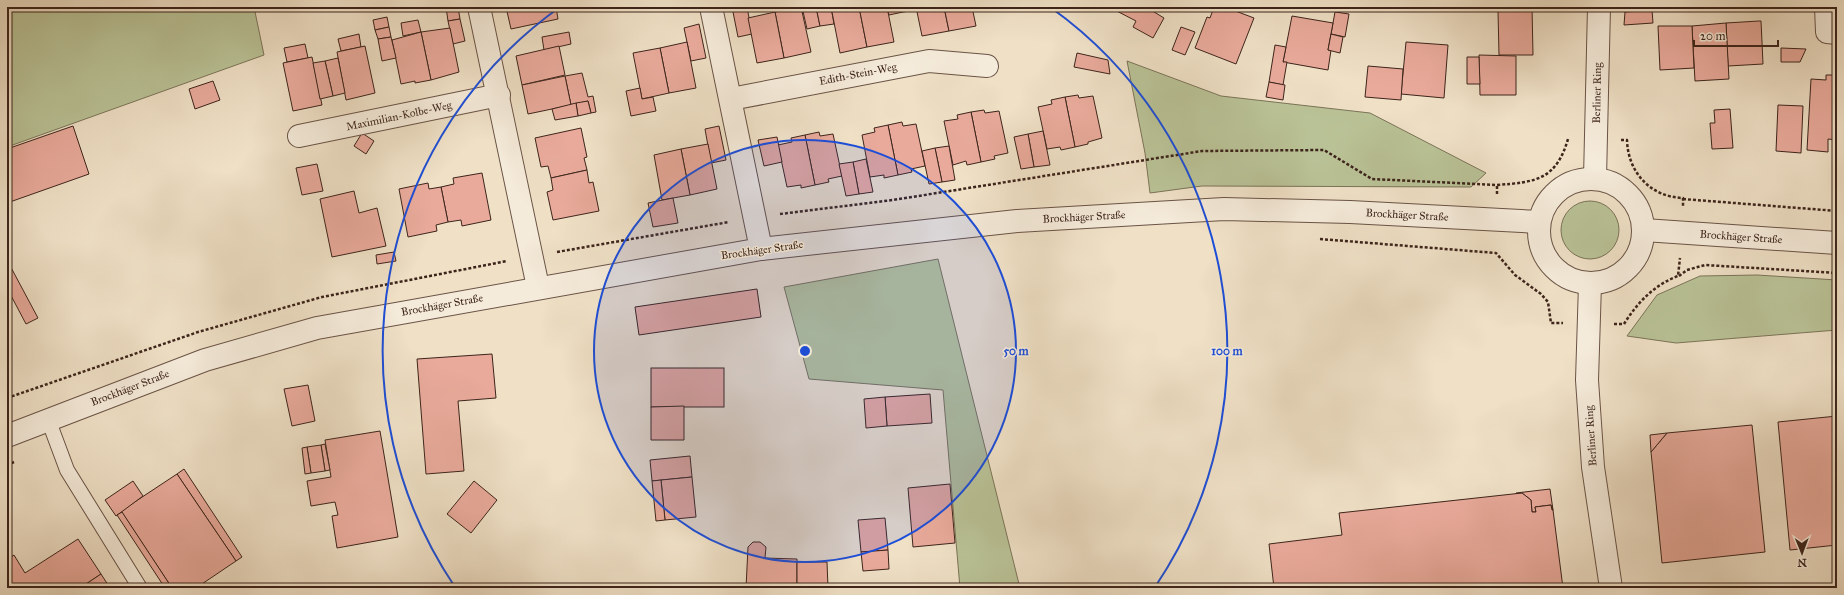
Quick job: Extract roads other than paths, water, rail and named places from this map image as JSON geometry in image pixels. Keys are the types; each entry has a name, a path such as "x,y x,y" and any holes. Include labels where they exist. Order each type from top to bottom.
{"street":[{"path":"479,7 499,95 538,287"},
{"path":"711,7 731,99 760,249"},
{"name":"Berliner Ring","path":"1595,178 1599,7"},
{"path":"1826,7 1827,32 1837,33"},
{"name":"Edith-Stein-Weg","path":"731,99 929,61 986,66"},
{"name":"Maximilian-Kolbe-Weg","path":"299,136 499,95"},
{"path":"1595,178 1610,182 1624,190 1635,201 1642,215 1644,230 1642,247 1634,262 1622,274 1607,281 1590,284 1572,280 1557,271 1545,257 1539,240 1539,222 1544,207 1553,194 1565,185 1580,179 1595,178"},
{"name":"Brockhäger Straße","path":"7,436 205,360 317,328 538,287 760,249 1017,221 1224,209 1350,212 1539,222"},
{"name":"Brockhäger Straße","path":"1644,230 1837,243"},
{"name":"Berliner Ring","path":"1590,284 1587,380 1593,467 1611,588"}],"lane":[{"path":"48,419 67,470 140,588"}]}
